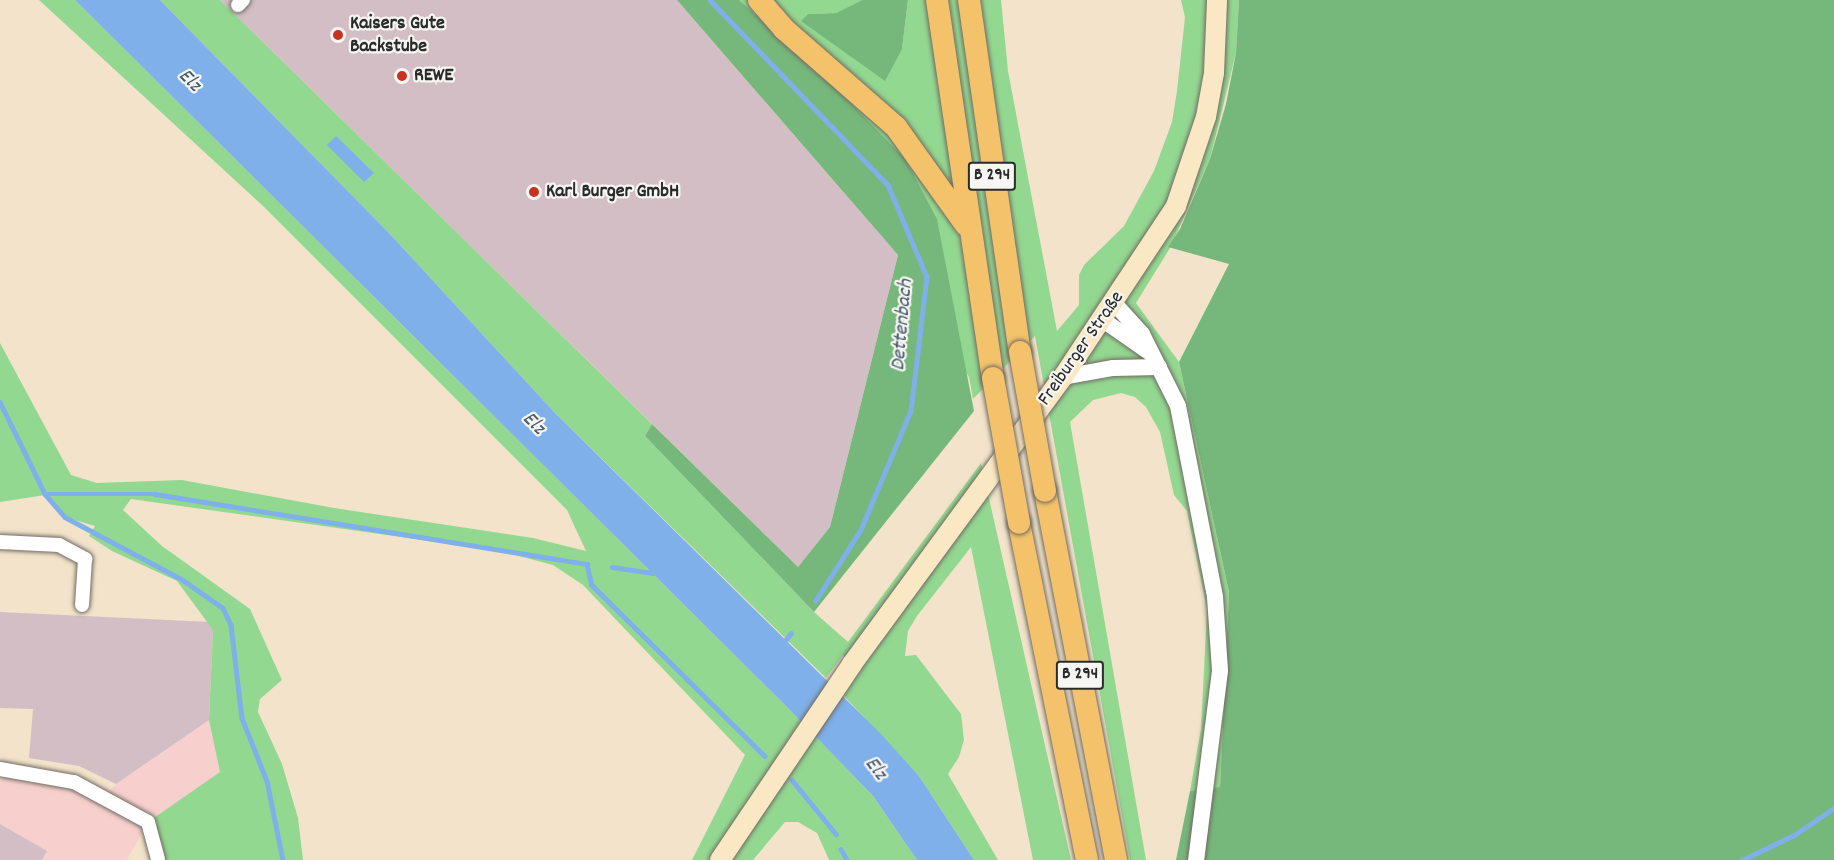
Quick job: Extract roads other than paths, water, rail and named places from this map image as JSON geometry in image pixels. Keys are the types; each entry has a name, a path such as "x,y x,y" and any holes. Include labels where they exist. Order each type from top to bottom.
{"highway":[{"path":"759,0 784,29 896,127 969,231"},
{"name":"B 294","path":"937,0 969,231 993,378 1019,523 1087,860"},
{"name":"B 294","path":"969,0 1020,352 1044,491 1116,860"}],"main road":[{"name":"Freiburger Straße","path":"720,860 794,746 854,661 1103,320 1176,206 1196,155 1214,73 1217,0"}],"street":[{"path":"1114,303 1142,334 1178,406 1189,448 1215,597 1220,671 1196,860"},
{"path":"1103,320 1156,360"},
{"path":"1063,377 1156,360"},
{"path":"0,542 59,545 85,559 82,606"},
{"path":"0,769 74,782 148,822 158,860"}],"water":[{"name":"Elz","path":"75,0 160,0 390,234 555,413 879,732 919,776 974,860 917,860 873,796 784,704"},
{"path":"336,136 374,173 364,182 327,145"}],"waterway":[{"name":"Dettenbach","path":"710,0 888,185 927,277 911,411 861,530 816,601"},
{"path":"0,402 45,494 65,517 183,580 223,608 231,625 242,718 267,781 283,860"},
{"path":"45,494 155,494 587,564 592,585 765,756"},
{"path":"612,567 653,573"},
{"name":"Dettenbach","path":"784,642 791,633"},
{"path":"792,780 836,834"},
{"path":"1742,860 1794,835 1834,808"},
{"path":"841,849 847,860"}],"place":[{"name":"Kaisers Gute Backstube","path":"338,35"},
{"name":"REWE","path":"402,76"},
{"name":"Karl Burger GmbH","path":"534,192"}]}
